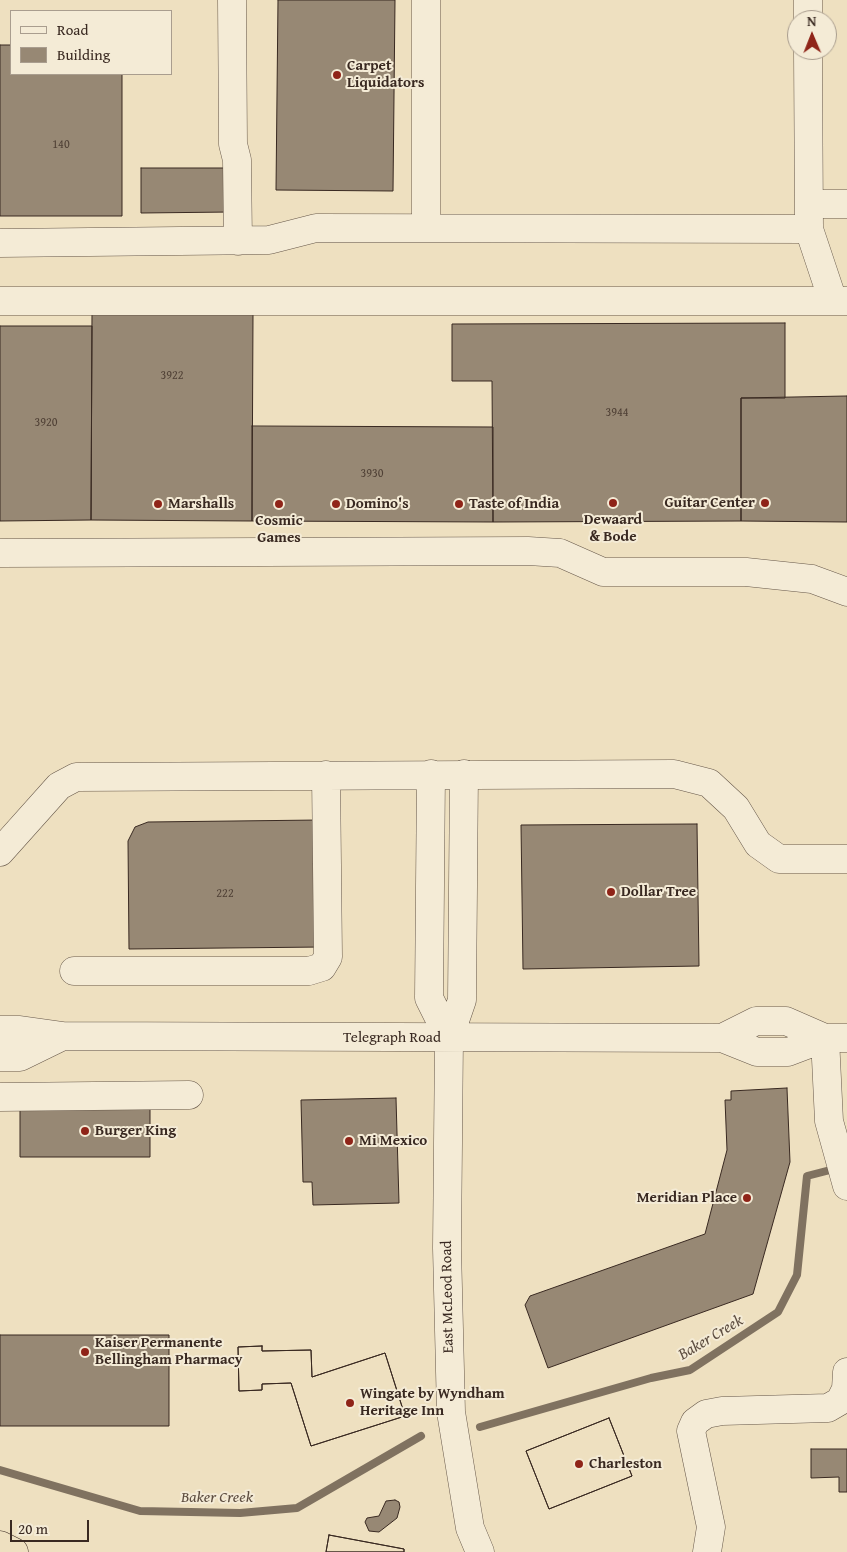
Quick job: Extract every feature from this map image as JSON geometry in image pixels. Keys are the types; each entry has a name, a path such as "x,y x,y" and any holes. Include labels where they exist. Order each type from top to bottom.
{"highway":[{"path":"0,1545 14,1552"}],"street":[{"path":"232,0 233,144 237,160 238,241"},
{"path":"426,0 426,228"},
{"path":"0,301 840,301 809,216 808,60"},
{"path":"0,243 269,240 316,228 426,228 809,216 847,204"},
{"path":"0,553 528,551 560,553 603,572 746,572 812,579 847,592"},
{"path":"431,774 429,998 449,1038"},
{"path":"449,1038 462,1000 464,774"},
{"path":"0,852 59,786 76,777 674,774 709,783 736,808 758,844 779,859 847,859"},
{"path":"74,971 309,971 322,967 328,957 326,775"},
{"name":"Telegraph Road","path":"0,1030 20,1030 63,1036 722,1038 756,1021 786,1021 836,1038"},
{"name":"Telegraph Road","path":"0,1057 20,1056 63,1036"},
{"name":"East McLeod Road","path":"449,1038 446,1248 451,1412 470,1528 480,1552"},
{"path":"836,1038 829,1121 834,1145 847,1186"},
{"path":"0,1097 189,1095"},
{"path":"707,1552 712,1527 691,1431 695,1422 706,1414 722,1411 828,1408 840,1401 846,1389 847,1372"}],"building":[{"path":"278,0 395,0 393,191 276,190"},
{"path":"0,45 10,45 10,75 122,75 122,216 0,216"},
{"path":"141,168 231,168 231,212 141,213"},
{"path":"92,313 253,314 252,521 91,520"},
{"path":"785,323 785,398 741,398 741,521 493,522 492,381 452,381 452,324"},
{"path":"0,326 92,326 91,520 0,521"},
{"path":"847,396 847,522 741,521 741,398"},
{"path":"252,426 493,427 493,522 252,521"},
{"path":"320,820 322,947 129,949 128,841 135,827 148,822"},
{"path":"697,824 699,966 523,969 521,825"},
{"name":"Meridian Place","path":"787,1088 790,1162 753,1294 548,1368 525,1305 530,1296 705,1234 727,1150 725,1100 731,1100 731,1091"},
{"name":"Mi Mexico","path":"396,1098 399,1203 313,1205 312,1182 303,1182 301,1100"},
{"name":"Burger King","path":"20,1105 150,1105 150,1157 20,1157"},
{"path":"0,1335 169,1335 169,1426 0,1426"},
{"name":"Wingate by Wyndham Heritage Inn","path":"262,1346 262,1351 311,1350 312,1377 385,1353 405,1416 311,1446 291,1383 262,1384 262,1390 239,1391 238,1347"},
{"name":"Wingate by Wyndham Heritage Inn","path":"262,1346 262,1351 311,1350 312,1377 385,1353 405,1416 311,1446 291,1383 262,1384 262,1390 239,1391 238,1347"},
{"name":"Wingate by Wyndham Heritage Inn","path":"609,1418 632,1476 549,1509 526,1451"},
{"name":"Wingate by Wyndham Heritage Inn","path":"609,1418 632,1476 549,1509 526,1451"},
{"path":"811,1449 847,1449 847,1492 839,1492 839,1477 811,1478"},
{"path":"395,1500 399,1502 400,1507 397,1518 379,1532 369,1531 365,1522 367,1518 379,1516 386,1501"},
{"path":"329,1535 404,1549 404,1552 326,1552"},
{"path":"329,1535 404,1549 404,1552 326,1552"}],"waterway":[{"name":"Baker Creek","path":"480,1427 651,1378 690,1370 778,1312 797,1275 807,1176 838,1168"},
{"name":"Baker Creek","path":"0,1470 140,1511 240,1513 297,1508 421,1436"}],"place":[{"name":"Carpet Liquidators","path":"337,75"},
{"name":"Dewaard & Bode","path":"613,503"},
{"name":"Guitar Center","path":"765,503"},
{"name":"Marshalls","path":"158,504"},
{"name":"Cosmic Games","path":"279,504"},
{"name":"Domino's","path":"336,504"},
{"name":"Taste of India","path":"459,504"},
{"name":"Dollar Tree","path":"611,892"},
{"name":"Burger King","path":"85,1131"},
{"name":"Mi Mexico","path":"349,1141"},
{"name":"Meridian Place","path":"747,1198"},
{"name":"Kaiser Permanente Bellingham Pharmacy","path":"85,1352"},
{"name":"Wingate by Wyndham Heritage Inn","path":"350,1403"},
{"name":"Charleston","path":"579,1464"}]}
